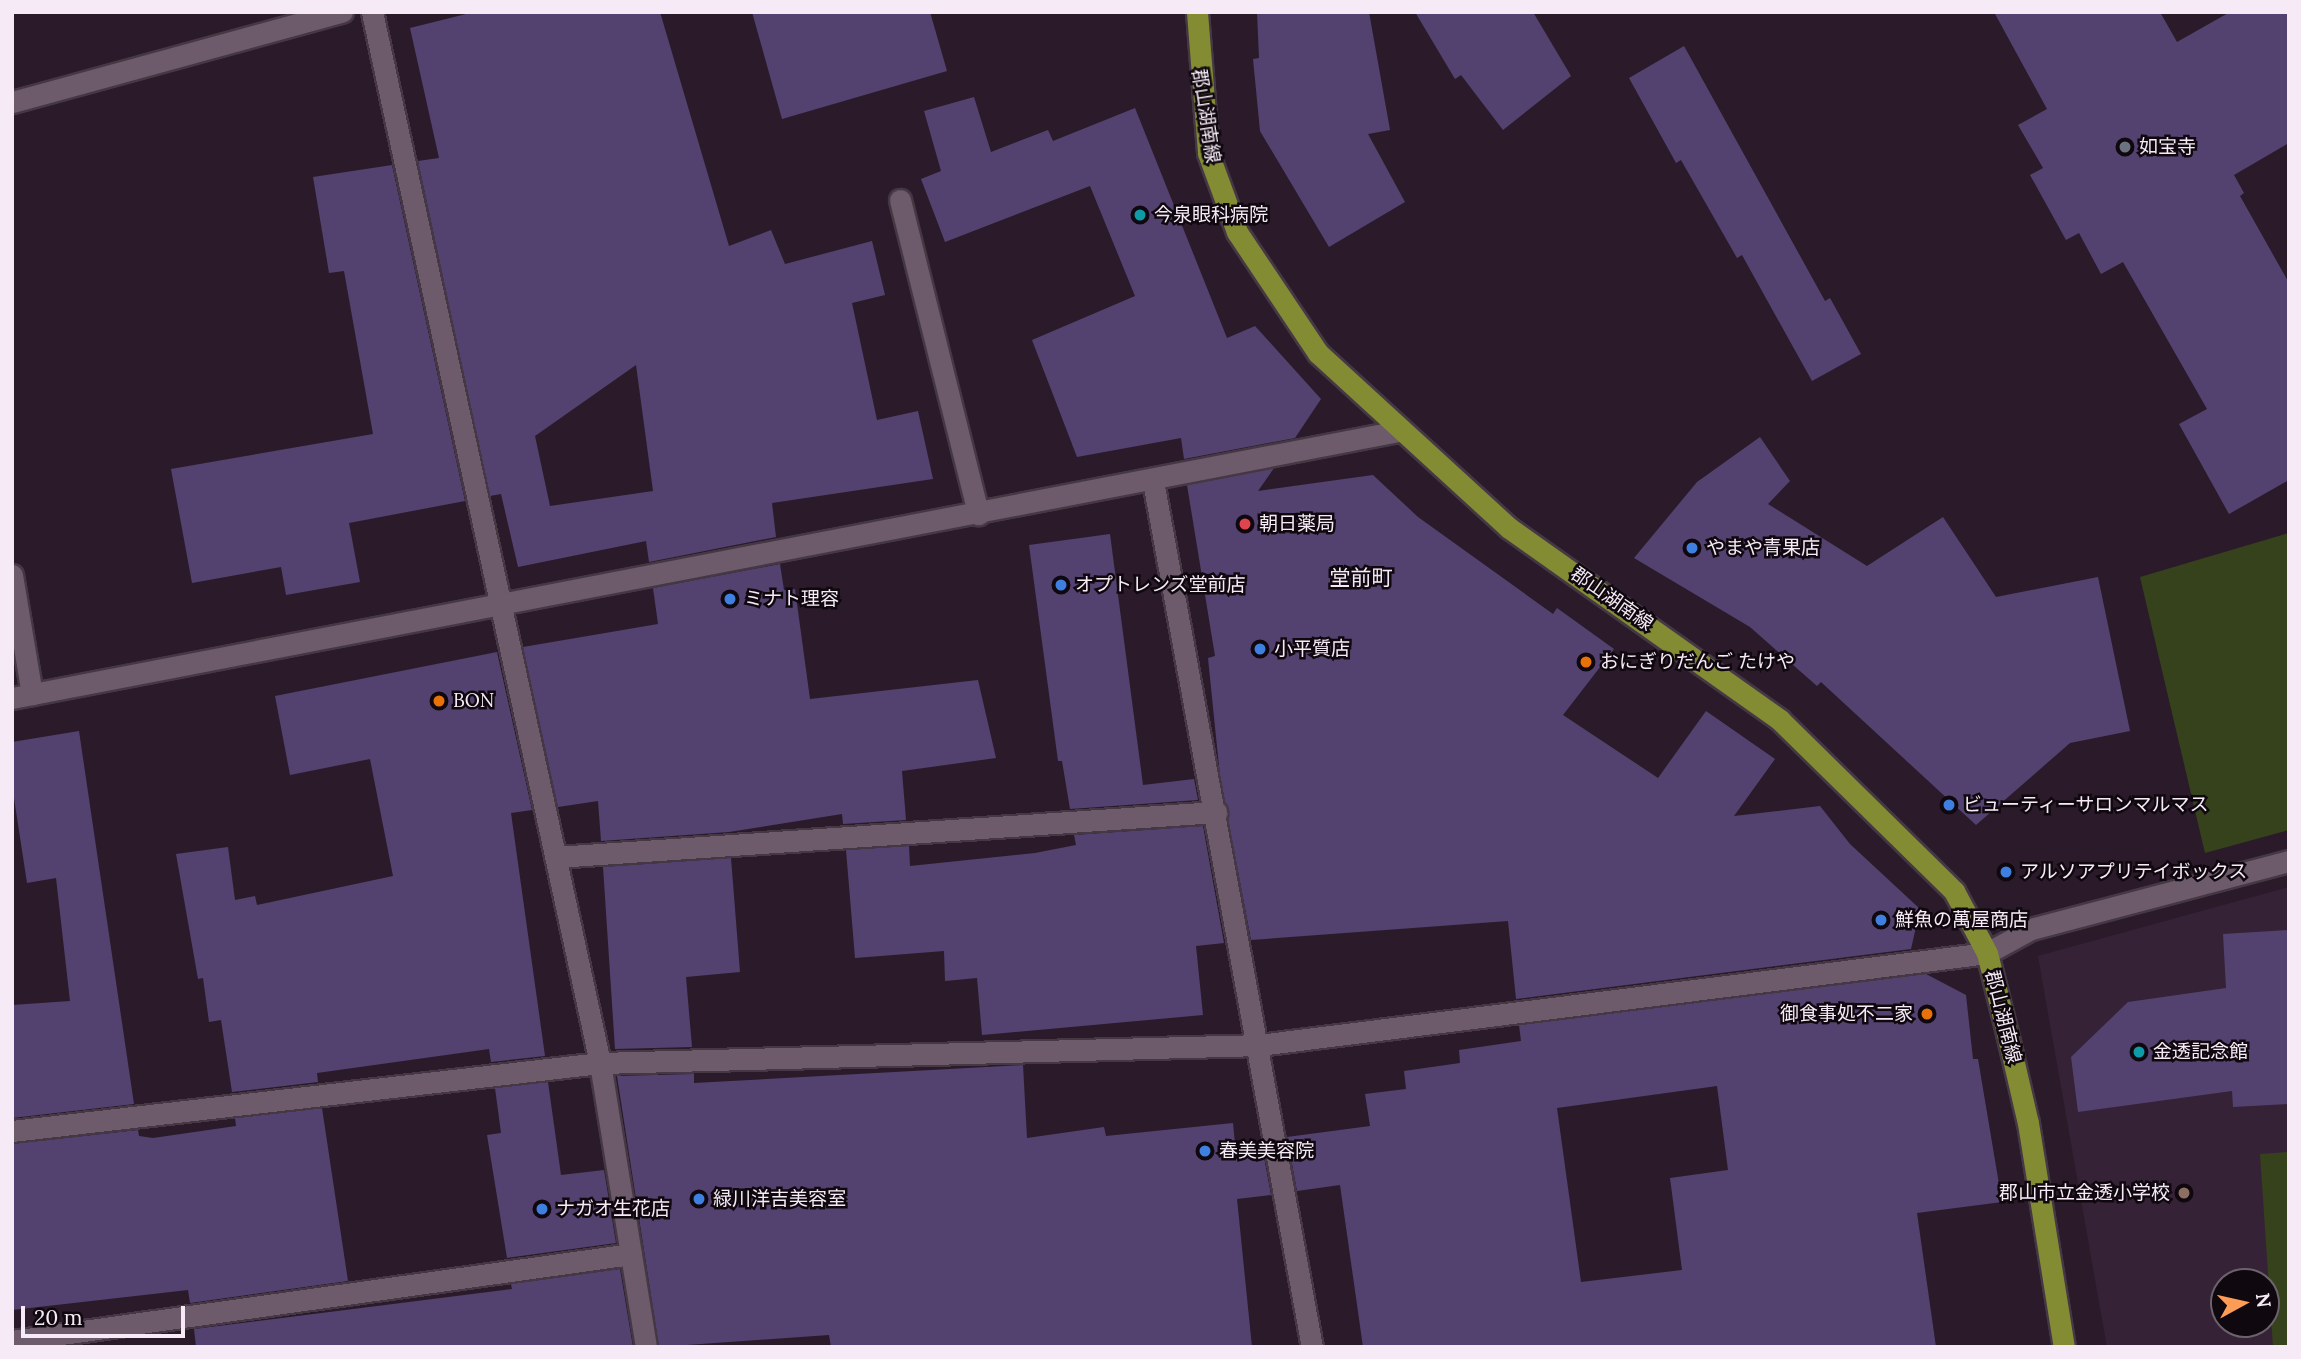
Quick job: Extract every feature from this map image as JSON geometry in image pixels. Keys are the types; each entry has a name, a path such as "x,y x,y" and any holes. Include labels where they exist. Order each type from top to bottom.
{"main road":[{"name":"郡山湖南線","path":"1197,12 1208,153 1237,232 1318,353 1399,431 1509,528 1797,735 1954,891 1987,953 2028,1122 2064,1347"}],"street":[{"path":"12,102 342,12"},
{"path":"372,12 600,1063 646,1347"},
{"path":"900,200 978,514"},
{"path":"12,575 22,696 1153,481 1399,431"},
{"path":"1153,481 1259,1045 1312,1347"},
{"path":"556,857 1216,812"},
{"path":"12,1131 600,1063 1259,1045 1987,953 2031,929 2289,861"},
{"path":"12,1341 104,1337 631,1254"}],"shaded area":[{"name":"郡山市立金透小学校","path":"2289,887 2289,1347 2107,1347 2038,956"}],"green space":[{"path":"2289,533 2289,830 2205,853 2140,577"},
{"path":"2289,1152 2289,1347 2273,1347 2272,1338 2280,1338 2280,1268 2268,1268 2260,1154"}],"building":[{"path":"474,12 660,12 729,246 771,230 785,264 872,241 885,295 852,303 877,420 918,411 933,479 772,503 776,537 649,562 646,541 518,567 501,494 490,496 418,161 439,158 410,28","holes":["636,365 653,491 550,506 535,436"]},
{"path":"752,12 930,12 947,71 782,119"},
{"path":"1257,12 1369,12 1390,130 1368,134 1405,202 1329,247 1260,131 1253,59 1259,58"},
{"path":"1415,12 1533,12 1571,76 1503,130 1461,75 1455,79"},
{"path":"1994,12 2160,12 2177,42 2230,12 2289,12 2289,143 2234,175 2244,193 2240,196 2289,283 2289,480 2229,514 2179,424 2207,409 2123,262 2101,274 2079,233 2066,240 2030,175 2043,168 2018,125 2047,109"},
{"path":"1684,46 1825,301 1830,298 1861,354 1812,381 1742,255 1737,258 1681,160 1676,163 1629,78"},
{"path":"974,97 991,152 1048,130 1053,141 1135,108 1227,338 1255,326 1321,399 1295,438 1184,459 1181,438 1077,457 1032,340 1135,296 1090,186 945,242 921,179 941,171 924,111"},
{"path":"392,165 465,501 349,523 360,582 286,595 281,567 192,583 171,469 373,434 344,271 329,273 313,177"},
{"path":"1760,437 1790,481 1768,504 1867,566 1943,517 1996,597 2098,577 2130,731 2070,743 1976,825 1821,682 1817,686 1750,627 1634,558 1697,482"},
{"path":"1274,468 1258,491 1373,475 1418,517 1553,614 1557,608 1614,649 1563,715 1658,778 1706,711 1775,759 1734,816 1820,806 1850,844 1920,909 1911,949 1516,999 1508,921 1251,940 1220,776 1208,658 1215,656 1187,485"},
{"path":"1110,534 1143,785 1194,779 1198,800 1070,809 1062,761 1058,761 1029,545"},
{"path":"780,564 784,590 795,589 810,699 978,680 996,758 902,771 906,820 843,824 842,814 729,832 601,841 598,801 558,807 523,647 658,624 653,588"},
{"path":"497,652 532,810 511,813 545,1056 491,1062 489,1049 317,1073 318,1082 232,1092 221,1020 209,1022 203,978 198,979 176,854 228,847 235,900 255,896 257,905 393,876 370,759 290,775 275,696"},
{"path":"79,731 134,1104 12,1118 12,1005 70,1001 56,878 27,883 12,785 12,742"},
{"path":"1203,826 1224,943 1196,946 1203,1015 982,1035 977,978 945,981 944,951 855,958 846,850 909,846 910,866 1035,853 1076,845 1074,835"},
{"path":"731,858 740,972 686,977 692,1047 615,1049 603,867"},
{"path":"2289,930 2289,1104 2233,1107 2232,1091 2078,1112 2071,1057 2128,1002 2226,988 2223,934"},
{"path":"1926,974 1966,995 1973,1059 1978,1059 2002,1202 1917,1213 1936,1347 1363,1347 1340,1185 1297,1191 1287,1137 1370,1126 1365,1094 1406,1089 1404,1071 1460,1063 1459,1050 1521,1041 1519,1025","holes":["1717,1086 1728,1170 1670,1178 1682,1270 1581,1282 1557,1108"]},
{"path":"1023,1065 1027,1138 1104,1127 1106,1136 1233,1123 1235,1144 1261,1141 1271,1195 1237,1199 1252,1347 831,1347 829,1335 659,1347 617,1076 694,1074 694,1083"},
{"path":"548,1082 561,1175 604,1170 616,1243 507,1258 487,1135 501,1133 495,1088"},
{"path":"322,1108 348,1281 190,1303 188,1290 12,1310 12,1144 138,1130 139,1136 153,1138 236,1126 235,1118"},
{"path":"620,1269 633,1347 196,1347 194,1329 512,1289 511,1284"}],"place":[{"name":"如宝寺","path":"2125,147"},
{"name":"今泉眼科病院","path":"1140,215"},
{"name":"朝日薬局","path":"1245,524"},
{"name":"やまや青果店","path":"1692,548"},
{"name":"オプトレンズ堂前店","path":"1061,585"},
{"name":"ミナト理容","path":"730,599"},
{"name":"小平質店","path":"1260,649"},
{"name":"おにぎりだんご たけや","path":"1586,662"},
{"name":"BON","path":"439,701"},
{"name":"ビューティーサロンマルマス","path":"1949,805"},
{"name":"アルソアプリテイボックス","path":"2006,872"},
{"name":"鮮魚の萬屋商店","path":"1881,920"},
{"name":"御食事処不二家","path":"1927,1014"},
{"name":"金透記念館","path":"2139,1052"},
{"name":"春美美容院","path":"1205,1151"},
{"name":"郡山市立金透小学校","path":"2184,1193"},
{"name":"緑川洋吉美容室","path":"699,1199"},
{"name":"ナガオ生花店","path":"542,1209"}],"district":[{"name":"堂前町","path":"1361,578"}]}
